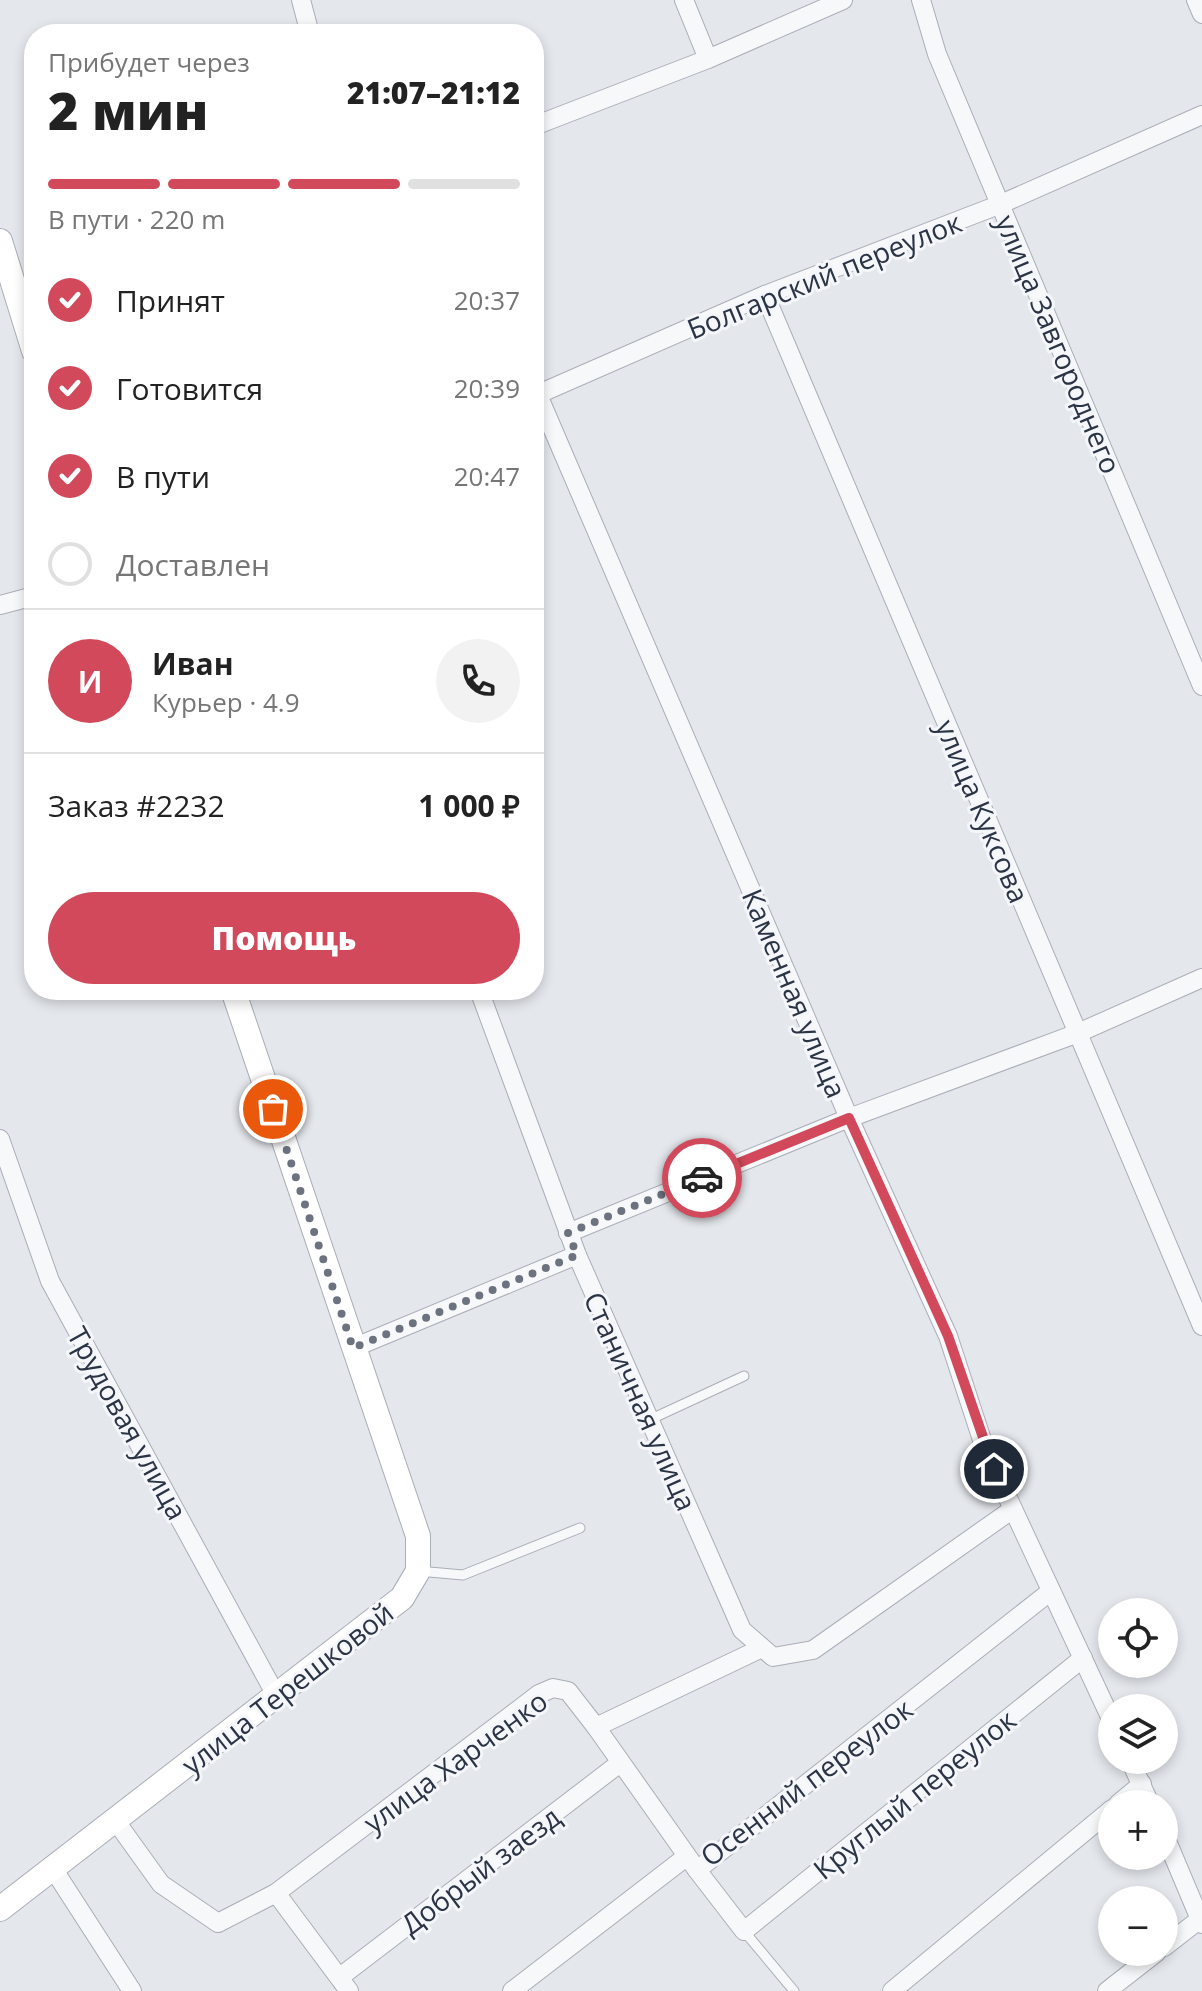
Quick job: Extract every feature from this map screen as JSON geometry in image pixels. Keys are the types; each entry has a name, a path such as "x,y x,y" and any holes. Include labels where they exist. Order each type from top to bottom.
{"street":[{"path":"301,0 307,24"},
{"path":"684,0 708,59"},
{"path":"544,122 708,59 843,0"},
{"name":"улица Завгороднего","path":"921,0 937,54 1202,686"},
{"path":"1196,0 1202,14"},
{"name":"Болгарский переулок","path":"544,392 765,295 1001,204 1202,115"},
{"path":"0,241 24,299"},
{"name":"улица Куксова","path":"765,295 1202,1326"},
{"name":"Каменная улица","path":"544,414 849,1118 948,1336 985,1449 1100,1694"},
{"path":"0,605 24,599"},
{"path":"568,1233 849,1118 1078,1033 1202,978"},
{"path":"236,1000 418,1536 418,1571"},
{"name":"Станичная улица","path":"483,1000 577,1255 742,1630 762,1648"},
{"name":"Трудовая улица","path":"0,1139 50,1281 277,1697"},
{"path":"353,1348 577,1255"},
{"path":"596,1727 762,1648 773,1657 813,1650 1013,1509"},
{"name":"улица Терешковой","path":"1,1906 402,1598 418,1571"},
{"name":"Осенний переулок","path":"596,1727 692,1863 1051,1591"},
{"name":"Круглый переулок","path":"744,1931 1083,1658"},
{"name":"улица Харченко","path":"115,1820 161,1884 218,1923 276,1893 539,1694 553,1688 568,1691 596,1727"},
{"name":"Добрый заезд","path":"345,1984 620,1763"},
{"path":"1137,1774 1144,1790"},
{"path":"1135,1790 1142,1784"},
{"path":"892,1991 1098,1821"},
{"path":"512,1991 692,1863 744,1931"},
{"path":"52,1867 132,1991"},
{"path":"1178,1868 1200,1922 1178,1937"},
{"path":"276,1893 345,1984"},
{"path":"1107,1991 1139,1966"}],"lane":[{"path":"649,1420 744,1376"},
{"path":"418,1571 463,1575 580,1528"},
{"path":"744,1931 794,1991"}],"way so far":[{"path":"273,1109 353,1348 577,1255 568,1233 702,1178"}],"route":[{"path":"702,1178 849,1118 948,1336 994,1469"}]}
